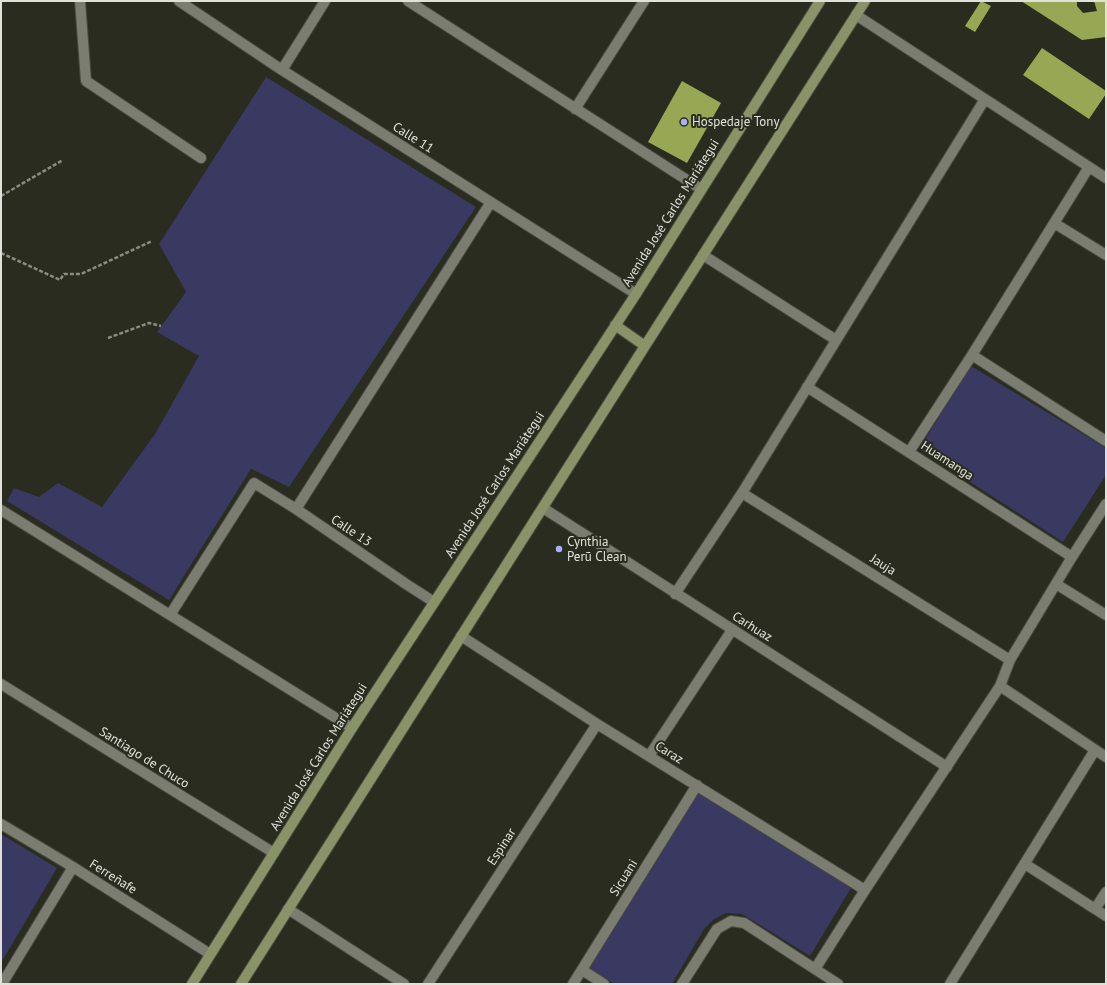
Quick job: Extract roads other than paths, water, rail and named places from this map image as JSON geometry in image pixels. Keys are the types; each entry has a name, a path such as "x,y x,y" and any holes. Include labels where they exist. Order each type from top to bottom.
{"main road":[{"name":"Avenida José Carlos Mariátegui","path":"192,984 352,728 636,294 820,1"},
{"path":"241,984 865,1"},
{"path":"615,325 645,346"}],"street":[{"path":"80,1 86,81 201,158"},
{"name":"Calle 11","path":"179,1 282,70 636,294"},
{"path":"282,70 325,1"},
{"path":"408,1 701,189"},
{"path":"575,108 644,1"},
{"path":"856,15 1106,178"},
{"path":"675,594 742,493 985,99"},
{"path":"909,452 972,355 1089,167"},
{"path":"296,509 491,202"},
{"path":"1054,223 1106,255"},
{"path":"703,255 836,340"},
{"path":"972,355 1106,441"},
{"name":"Huamanga","path":"807,387 1072,557"},
{"name":"Calle 13","path":"170,615 254,483 296,509 434,602"},
{"name":"Jauja","path":"742,493 1010,660"},
{"path":"815,969 865,890 1000,686 1010,660 1106,504"},
{"name":"Carhuaz","path":"543,508 947,767"},
{"path":"1,510 352,728"},
{"path":"1056,584 1106,615"},
{"path":"649,756 732,630"},
{"name":"Caraz","path":"461,636 597,724 865,890"},
{"name":"Santiago de Chuco","path":"1,684 274,853"},
{"path":"1000,686 1106,757"},
{"name":"Espinar","path":"428,984 597,724"},
{"path":"950,984 1095,750"},
{"name":"Sicuani","path":"573,984 697,786"},
{"name":"Ferreñafe","path":"1,824 73,867 210,954"},
{"path":"1025,864 1106,916"},
{"path":"2,984 73,867"},
{"path":"1095,909 1106,892"},
{"path":"288,909 404,984"},
{"path":"682,984 717,929 731,921 744,923 838,984"},
{"path":"582,970 604,984"}],"place":[{"name":"Hospedaje Tony","path":"684,122"},
{"name":"Cynthia Perū Clean","path":"559,549"}]}
